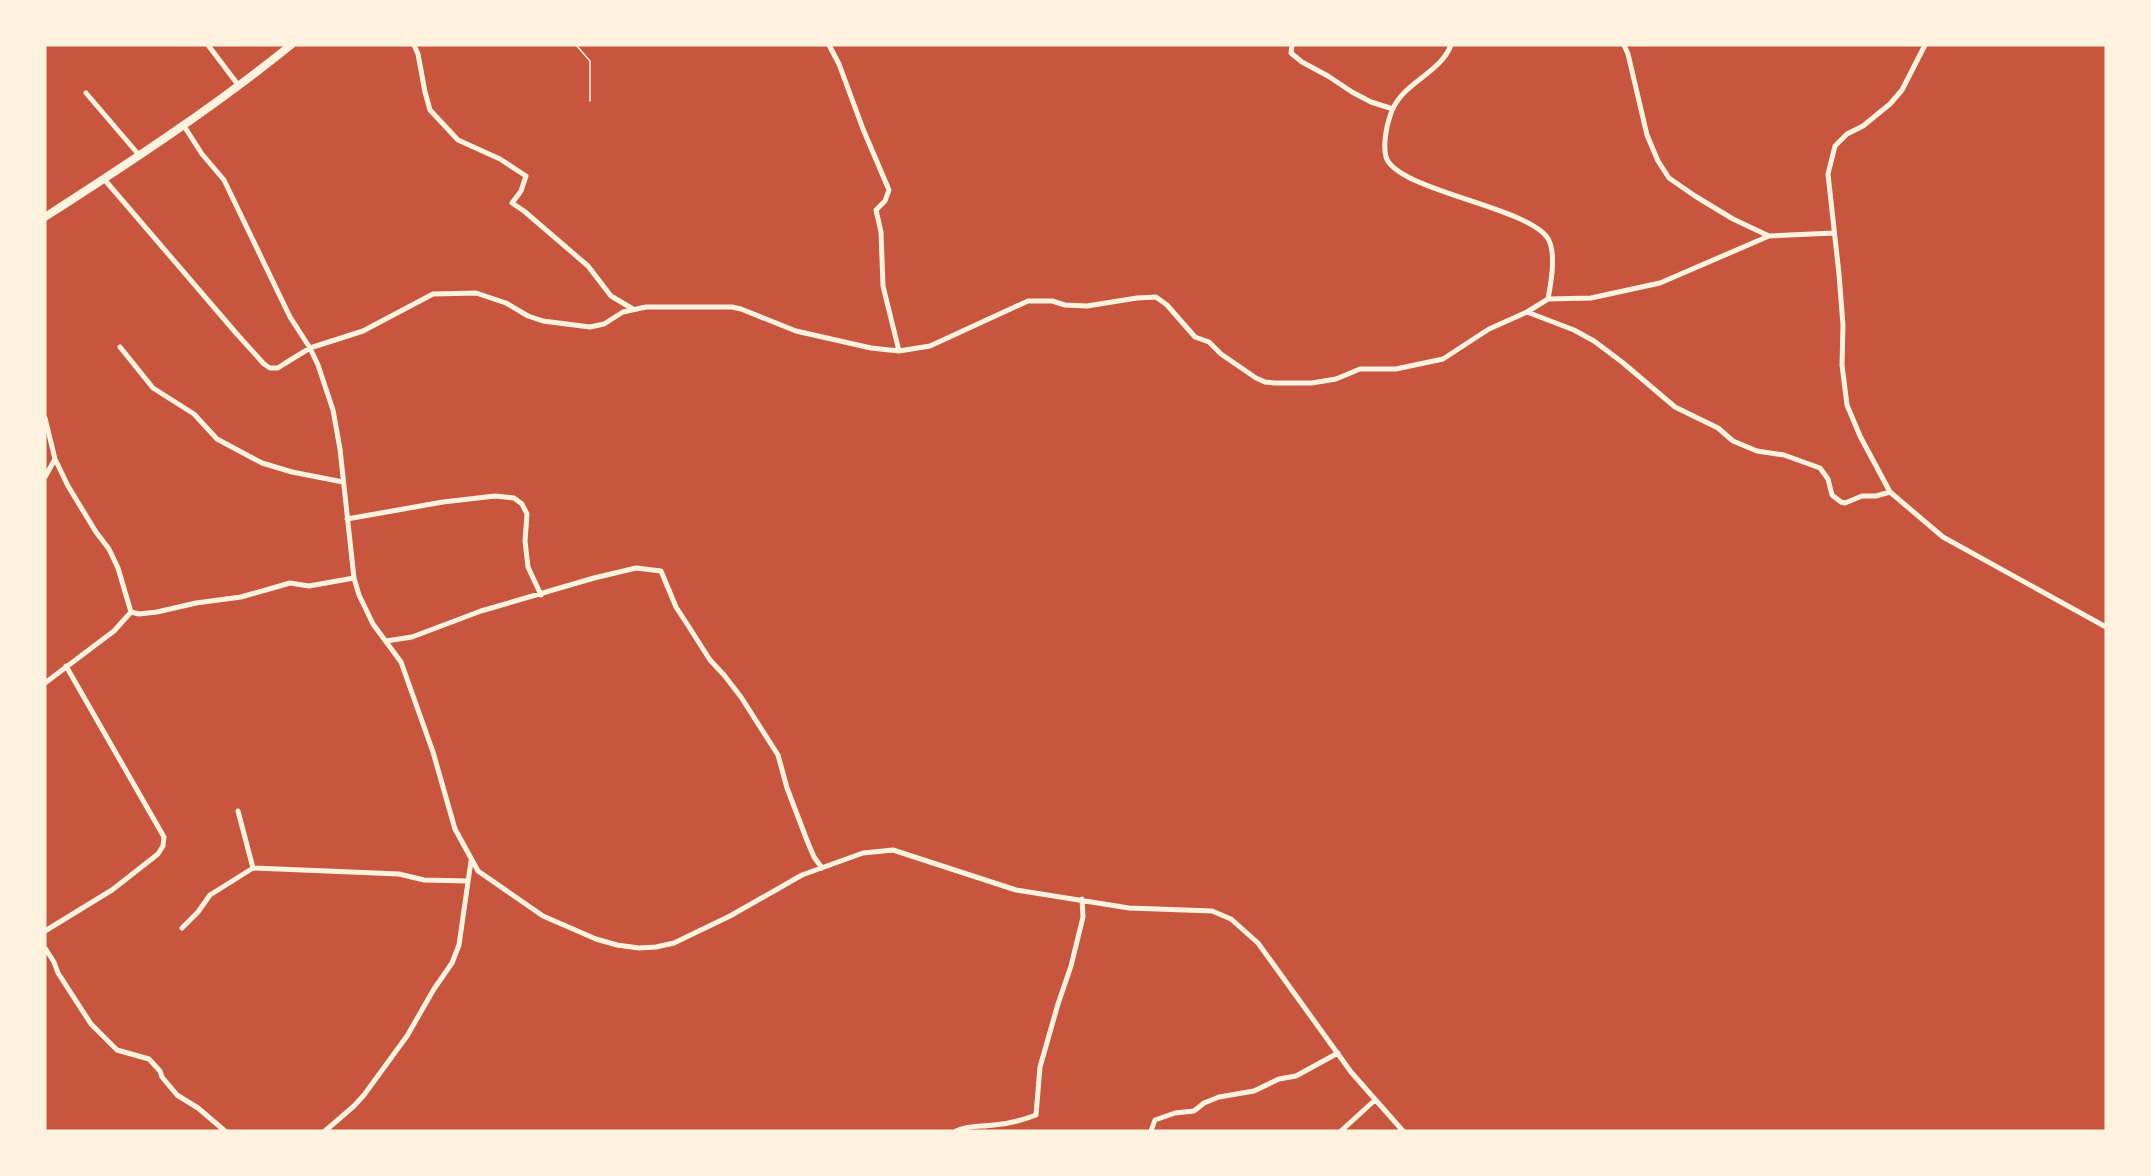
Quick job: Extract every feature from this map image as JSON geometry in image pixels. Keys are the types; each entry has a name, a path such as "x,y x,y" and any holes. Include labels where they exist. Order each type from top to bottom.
{"main road":[{"path":"45,217 184,126 291,45"}],"street":[{"path":"208,45 239,86"},
{"path":"414,45 430,110 458,140 500,159 526,176 521,191 512,203 588,266 611,296 633,309"},
{"path":"829,45 839,64 889,190 885,201 876,210 881,232 883,286 899,351"},
{"path":"1292,45 1291,52 1302,62 1371,102 1393,109"},
{"path":"1451,45 1449,51 1437,65 1408,87 1393,109 1385,139 1386,158 1397,171 1535,225 1548,238 1551,250 1552,277 1548,299"},
{"path":"1624,45 1647,135 1658,161 1669,178 1733,219 1769,236"},
{"path":"1925,45 1902,90 1890,104 1863,126 1847,134 1835,146 1828,174 1847,405 1860,436 1890,492 1944,537 2106,627"},
{"path":"86,93 139,155"},
{"path":"184,126 202,154 224,180 290,317 310,348 333,410 354,578 374,624 401,662 434,752 455,829 478,871 543,916 596,939 639,948 674,943 730,916 802,875 863,853 893,850 1016,890 1129,908 1212,911 1231,919 1258,943 1338,1053 1403,1131"},
{"path":"104,179 264,364 270,368 278,368 310,348 363,331 433,294 476,293 507,303 528,316 543,321 590,327 604,324 633,309 646,307 732,307 796,331 871,348 899,351 930,346 1028,302 1052,301 1065,306 1087,306 1156,297 1195,337 1209,342 1221,354 1256,378 1274,383 1312,383 1336,379 1360,369 1396,369 1437,360 1489,329 1527,312 1548,299 1591,298 1660,283 1769,236 1834,233"},
{"path":"1527,312 1574,330 1594,341 1675,407 1718,428 1733,441 1757,451 1784,455 1820,468 1825,474 1832,495 1841,502 1890,492"},
{"path":"120,347 153,388 194,414 217,439 262,463 292,472 343,482"},
{"path":"45,418 55,459 73,494 109,549 118,568 131,612"},
{"path":"45,477 55,459"},
{"path":"347,519 495,495 514,498 522,504 526,514 525,541 528,567 541,595"},
{"path":"386,641 412,637 481,611 594,578 636,568 661,571 676,607 710,660 741,697 778,755 804,834 814,857 822,868"},
{"path":"131,612 139,614 157,612 196,603 241,597 290,582 309,585 354,578"},
{"path":"45,683 114,630 131,612"},
{"path":"45,931 112,890 158,854 163,846 164,837 66,666"},
{"path":"238,811 253,868"},
{"path":"325,1131 364,1095 407,1036 452,963 459,945 472,860"},
{"path":"182,928 210,895 253,868 399,874 424,880 468,881"},
{"path":"956,1131 972,1125 995,1125 1036,1115 1040,1067 1071,966 1083,917 1082,899"},
{"path":"45,948 58,973 91,1024 117,1050 148,1059 160,1071 162,1077 177,1095 198,1108 225,1131"},
{"path":"1151,1131 1155,1120 1163,1116 1194,1111 1204,1102 1254,1091 1279,1079 1296,1076 1338,1053"},
{"path":"1341,1131 1375,1100"}],"path":[{"path":"576,45 590,61 590,101"}]}
